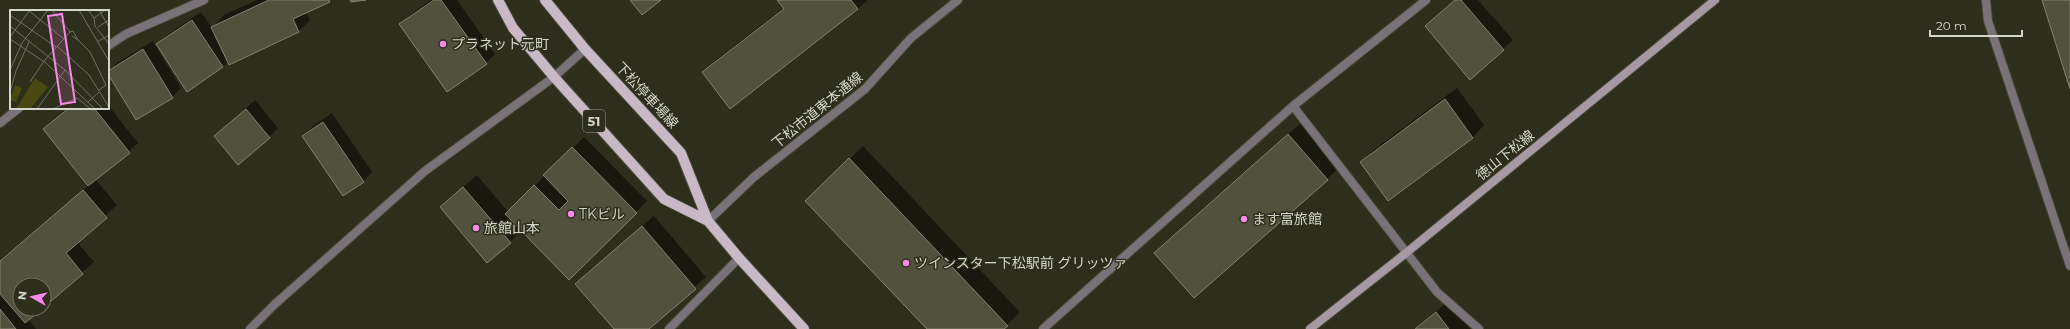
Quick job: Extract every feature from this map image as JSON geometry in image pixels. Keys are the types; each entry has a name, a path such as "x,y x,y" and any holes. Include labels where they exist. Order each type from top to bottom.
{"main road":[{"name":"下松停車場線","path":"498,0 513,28 554,77 664,199 708,221"},
{"name":"下松停車場線","path":"545,0 585,49 681,153 708,221 804,329"},
{"name":"徳山下松線","path":"1310,329 1406,253 1715,0"}],"street":[{"path":"109,45 126,34 204,0"},
{"name":"下松市道東本通線","path":"708,221 754,177 865,89 911,38 958,0"},
{"path":"1043,329 1293,106 1426,0"},
{"path":"1986,0 1988,21 2070,266"},
{"path":"250,329 275,304 426,171 554,77 585,49"},
{"path":"1293,106 1437,292 1479,329"},
{"path":"0,123 17,109"},
{"path":"669,329 740,258"}],"building":[{"path":"269,0 329,0 330,2 293,19 299,32 229,65 211,27"},
{"path":"350,0 366,0 351,2"},
{"name":"プラネット元町","path":"434,0 441,0 487,64 447,92 399,24"},
{"path":"630,0 661,0 642,15"},
{"path":"777,0 851,0 858,9 730,109 702,72 784,9"},
{"path":"1455,0 1461,0 1504,50 1470,80 1425,26"},
{"path":"2042,0 2070,0 2070,89"},
{"path":"192,20 223,67 187,92 156,44"},
{"path":"143,49 173,98 136,120 109,76 109,70"},
{"path":"1445,99 1473,138 1388,201 1360,162"},
{"path":"68,109 95,109 130,153 88,186 43,129"},
{"path":"246,109 270,138 238,165 214,136"},
{"path":"323,122 364,182 343,196 302,136"},
{"path":"1288,134 1328,180 1194,298 1154,253"},
{"name":"TKビル","path":"572,147 637,213 569,280 505,214 534,185 559,210 568,201 543,175"},
{"name":"ツインスター下松駅前 グリッツァ","path":"849,158 1008,326 1004,329 927,329 805,201"},
{"path":"463,187 511,243 487,263 440,207"},
{"path":"83,190 107,218 66,253 83,274 52,300 52,277 12,277 12,308 0,294 0,261"},
{"path":"642,226 696,289 649,329 614,329 575,284"},
{"path":"0,309 16,329 0,329"},
{"path":"1436,312 1449,329 1415,329"},
{"path":"20,317 32,317 25,323"}],"place":[{"name":"プラネット元町","path":"443,44"},
{"name":"TKビル","path":"571,214"},
{"name":"ます富旅館","path":"1244,219"},
{"name":"旅館山本","path":"476,228"},
{"name":"ツインスター下松駅前 グリッツァ","path":"906,263"}]}
